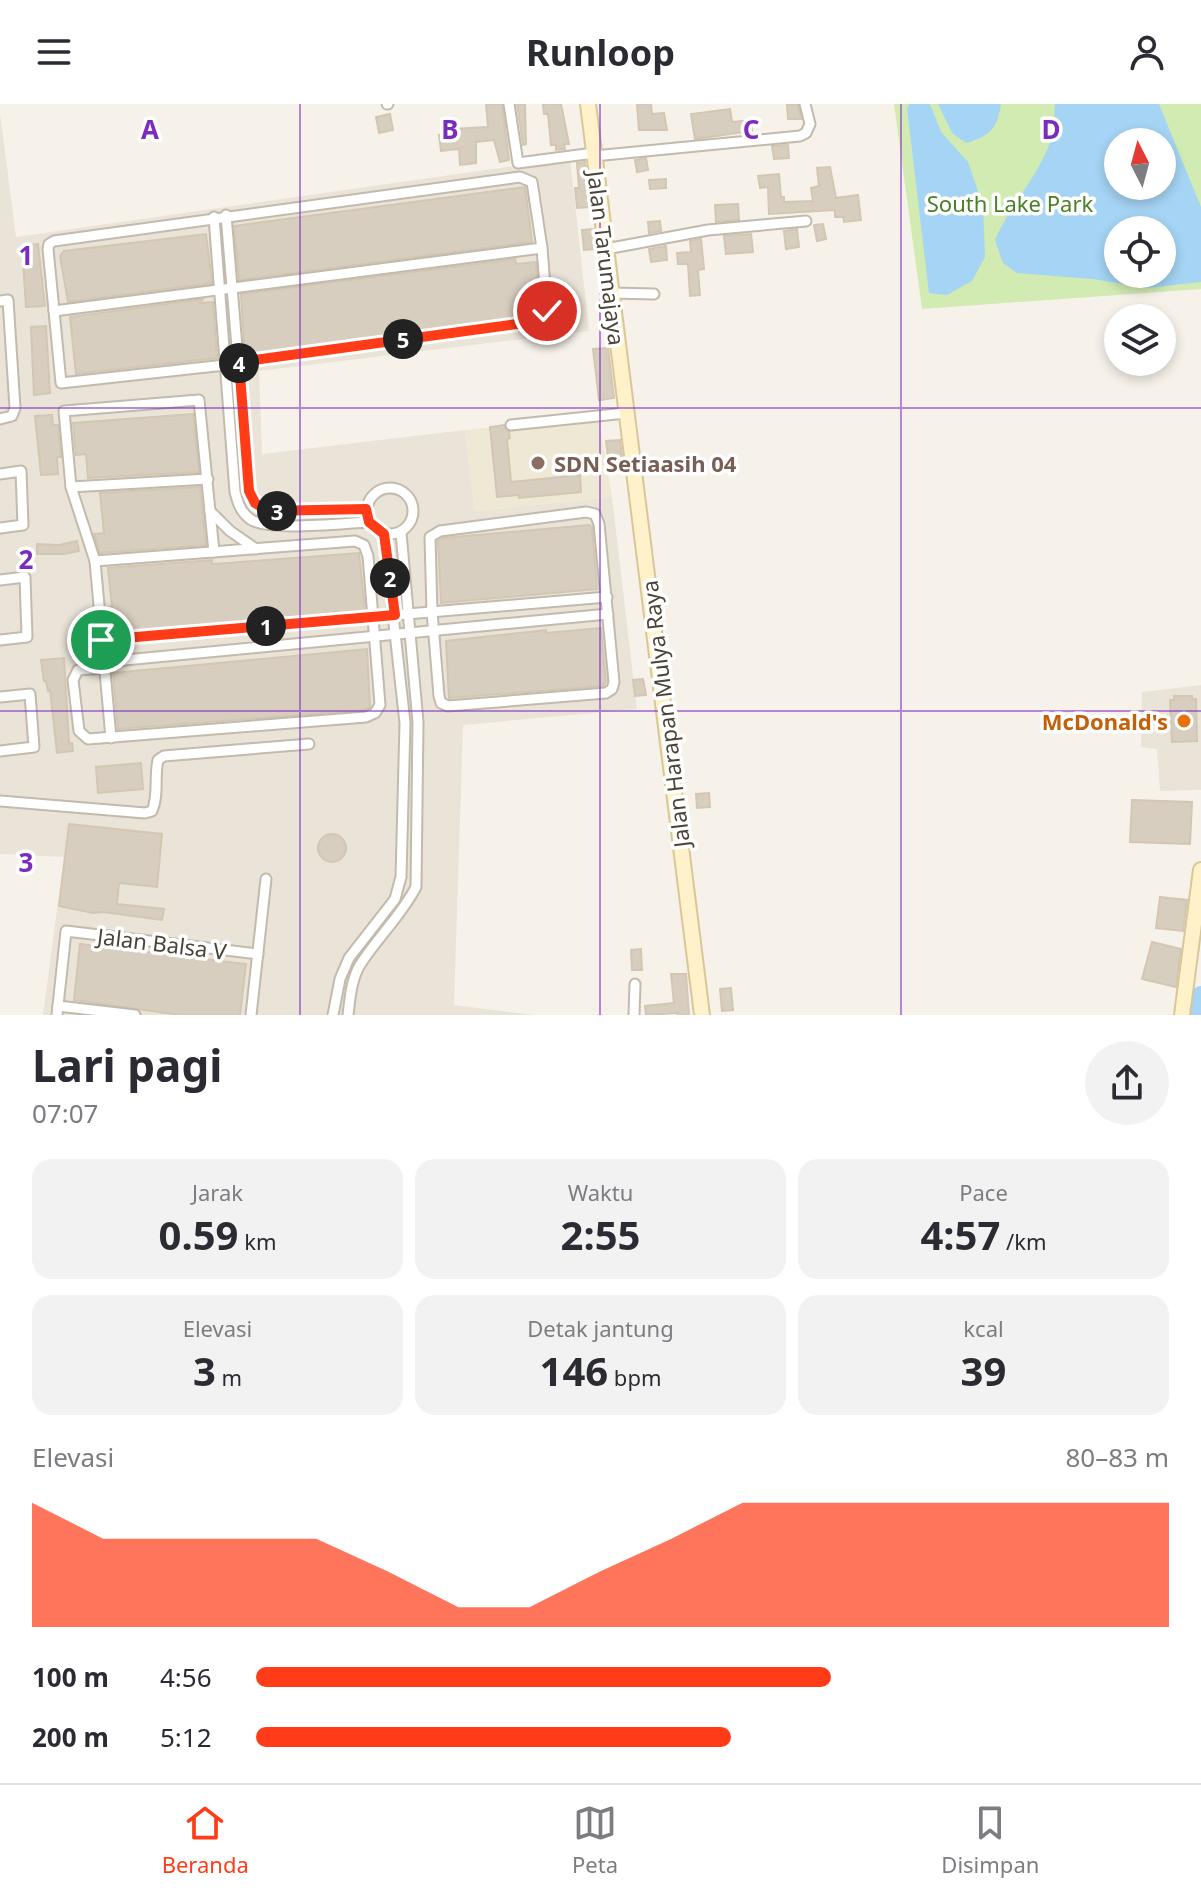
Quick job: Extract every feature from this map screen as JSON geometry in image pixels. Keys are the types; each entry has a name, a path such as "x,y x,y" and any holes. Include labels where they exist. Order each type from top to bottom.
{"street":[{"path":"509,104 518,163 800,136 806,133 810,124 805,104"},
{"name":"Jalan Tarumajaya","path":"588,104 617,293 626,413"},
{"path":"520,177 532,182 547,311 539,321 225,365 61,383 49,244 226,215 520,177"},
{"path":"226,215 249,491 255,503 268,511 366,509"},
{"path":"214,217 235,492 239,509 252,521 270,526 369,522"},
{"path":"608,248 708,230 806,221"},
{"path":"54,311 542,248"},
{"path":"617,293 654,294"},
{"path":"3,419 12,416 15,408 4,300"},
{"path":"0,360 12,359"},
{"path":"111,738 95,561 71,487 64,411 197,399 200,403 214,552"},
{"path":"511,425 626,413"},
{"name":"Jalan Harapan Mulya Raya","path":"626,413 702,1015"},
{"path":"0,474 21,471 23,525 0,528"},
{"path":"71,487 208,479"},
{"path":"388,487 404,491 413,505 412,521 401,533 384,534 369,522 366,509 373,494 388,487"},
{"path":"210,511 230,531 256,549"},
{"path":"586,512 595,514 599,524 607,597 614,682 612,689 606,693 448,706 441,703 433,630 430,537 440,531 586,512"},
{"path":"348,1015 358,967 406,907 416,887 418,722 401,533"},
{"path":"333,1015 340,979 349,958 395,899 401,877 405,723 384,534"},
{"path":"95,561 355,541 364,545 368,556 374,635 380,705 375,713 366,717 88,739 79,731 73,680 78,670 374,635 608,614"},
{"path":"0,580 25,577 27,637 0,640"},
{"path":"101,640 607,597"},
{"path":"0,697 30,694 34,747 0,751"},
{"path":"405,723 418,722"},
{"path":"0,801 145,813 152,811 155,803 158,760 164,756 309,744"},
{"path":"1182,1015 1201,870"},
{"path":"251,1015 266,879"},
{"name":"Jalan Balsa V","path":"57,1011 66,931 258,954"},
{"path":"634,1015 635,984"},
{"path":"57,1011 135,1015"}],"shaded area":[{"path":"0,113 16,237 570,158 589,331 259,371 262,454 465,430 475,511 612,497 637,709 463,725 454,1005 534,1015 43,1015 64,857 0,854"},
{"name":"SDN Setiaasih 04","path":"598,415 612,497 475,511 465,430"},
{"path":"1201,685 1201,790 1160,791 1157,749 1141,747 1142,692"}],"green space":[{"name":"South Lake Park","path":"894,104 1201,104 1201,289 922,309"}],"water":[{"path":"910,104 930,104 941,132 968,162 983,206 985,257 972,281 947,295 929,293 907,108"},
{"path":"938,104 1001,104 991,130 966,143 952,133"},
{"path":"1055,104 1159,104 1169,128 1104,128 1104,200 1176,200 1176,146 1201,207 1201,282 1176,285 1176,216 1104,216 1104,281 1017,273 1003,263 995,240 1036,172 1054,129"}],"building":[{"path":"486,104 502,104 509,160 500,162 494,140 476,142 476,163 460,165 459,149 441,151 439,135 454,134 453,129 488,127"},
{"path":"517,104 525,104 526,144 523,145"},
{"path":"543,104 561,104 569,144 564,144 565,149 556,150 556,145 551,145 548,114 544,114"},
{"path":"637,104 651,104 652,114 664,113 667,130 639,130"},
{"path":"787,104 798,104 801,119 788,119"},
{"path":"730,109 732,122 751,120 752,131 695,139 691,114"},
{"path":"390,114 393,130 379,133 376,117"},
{"path":"788,145 789,158 774,159 772,146"},
{"path":"646,158 648,170 637,172 635,160"},
{"path":"585,162 590,207 577,208 577,163"},
{"path":"830,167 836,198 858,195 861,220 844,222 843,217 835,217 835,210 769,214 768,187 760,188 758,176 779,174 784,202 813,201 811,188 819,186 817,168"},
{"path":"666,179 666,188 650,189 649,180"},
{"path":"525,187 532,242 239,280 234,226"},
{"path":"738,204 739,220 716,222 715,205"},
{"path":"660,221 661,231 649,233 648,222"},
{"path":"823,224 826,239 817,241 814,225"},
{"path":"594,229 596,249 584,250 582,230"},
{"path":"797,229 799,247 786,249 784,231"},
{"path":"206,234 212,283 68,302 60,256 64,251"},
{"path":"751,234 753,252 726,254 724,236"},
{"path":"701,239 704,269 698,270 700,295 690,296 688,264 678,264 677,253 691,252 690,241"},
{"path":"38,244 45,306 26,307 22,246"},
{"path":"666,246 667,260 651,262 649,249"},
{"path":"515,259 516,264 536,262 539,310 536,314 245,355 241,294"},
{"path":"203,299 200,303 213,302 217,358 76,374 70,317"},
{"path":"46,326 50,393 34,395 31,327"},
{"path":"608,348 614,398 599,400 593,349"},
{"path":"193,414 199,472 88,478 86,454 76,455 73,423"},
{"path":"52,415 53,425 58,425 61,457 57,457 58,474 41,475 35,416"},
{"path":"504,425 510,438 507,439 511,482 580,475 581,492 497,497 490,427"},
{"path":"620,440 622,457 608,458 606,441"},
{"path":"200,487 206,545 100,553 94,534 104,533 100,493"},
{"path":"592,527 597,589 441,603 438,541 443,538"},
{"path":"77,541 79,551 37,554 37,544 59,545"},
{"path":"359,553 365,610 110,632 108,607 112,607 108,568"},
{"path":"601,628 606,682 603,686 449,698 446,641 546,630 546,633"},
{"path":"367,649 370,707 364,710 118,729 113,673"},
{"path":"64,658 69,743 72,743 73,751 57,753 50,690 44,681 41,660"},
{"path":"643,679 646,695 635,696 633,680"},
{"name":"McDonald's","path":"1174,696 1192,696 1196,699 1197,741 1172,742 1170,700 1174,700"},
{"path":"141,763 143,789 98,793 96,767"},
{"path":"709,793 710,807 697,808 696,794"},
{"path":"1132,800 1192,802 1190,844 1130,842"},
{"path":"69,824 162,834 157,887 119,883 117,904 164,909 162,920 59,906"},
{"path":"332,834 342,838 346,848 342,858 332,862 322,858 318,848 322,838"},
{"path":"1160,897 1187,900 1183,931 1156,928"},
{"path":"1152,942 1181,949 1176,987 1142,979"},
{"path":"80,944 246,964 240,1015 180,1015 74,1000"},
{"path":"641,949 642,970 632,970 631,950"},
{"path":"671,974 686,974 689,1015 646,1015 645,1006 674,1003"},
{"path":"731,988 733,1010 722,1011 720,989"}],"waterway":[{"path":"1198,1015 1201,996"}],"place":[{"name":"SDN Setiaasih 04","path":"538,463"},
{"name":"McDonald's","path":"1184,721"}],"route":[{"path":"101,640 395,615 384,534 369,522 366,509 268,511 255,503 249,491 239,362 539,321 547,311"}]}
